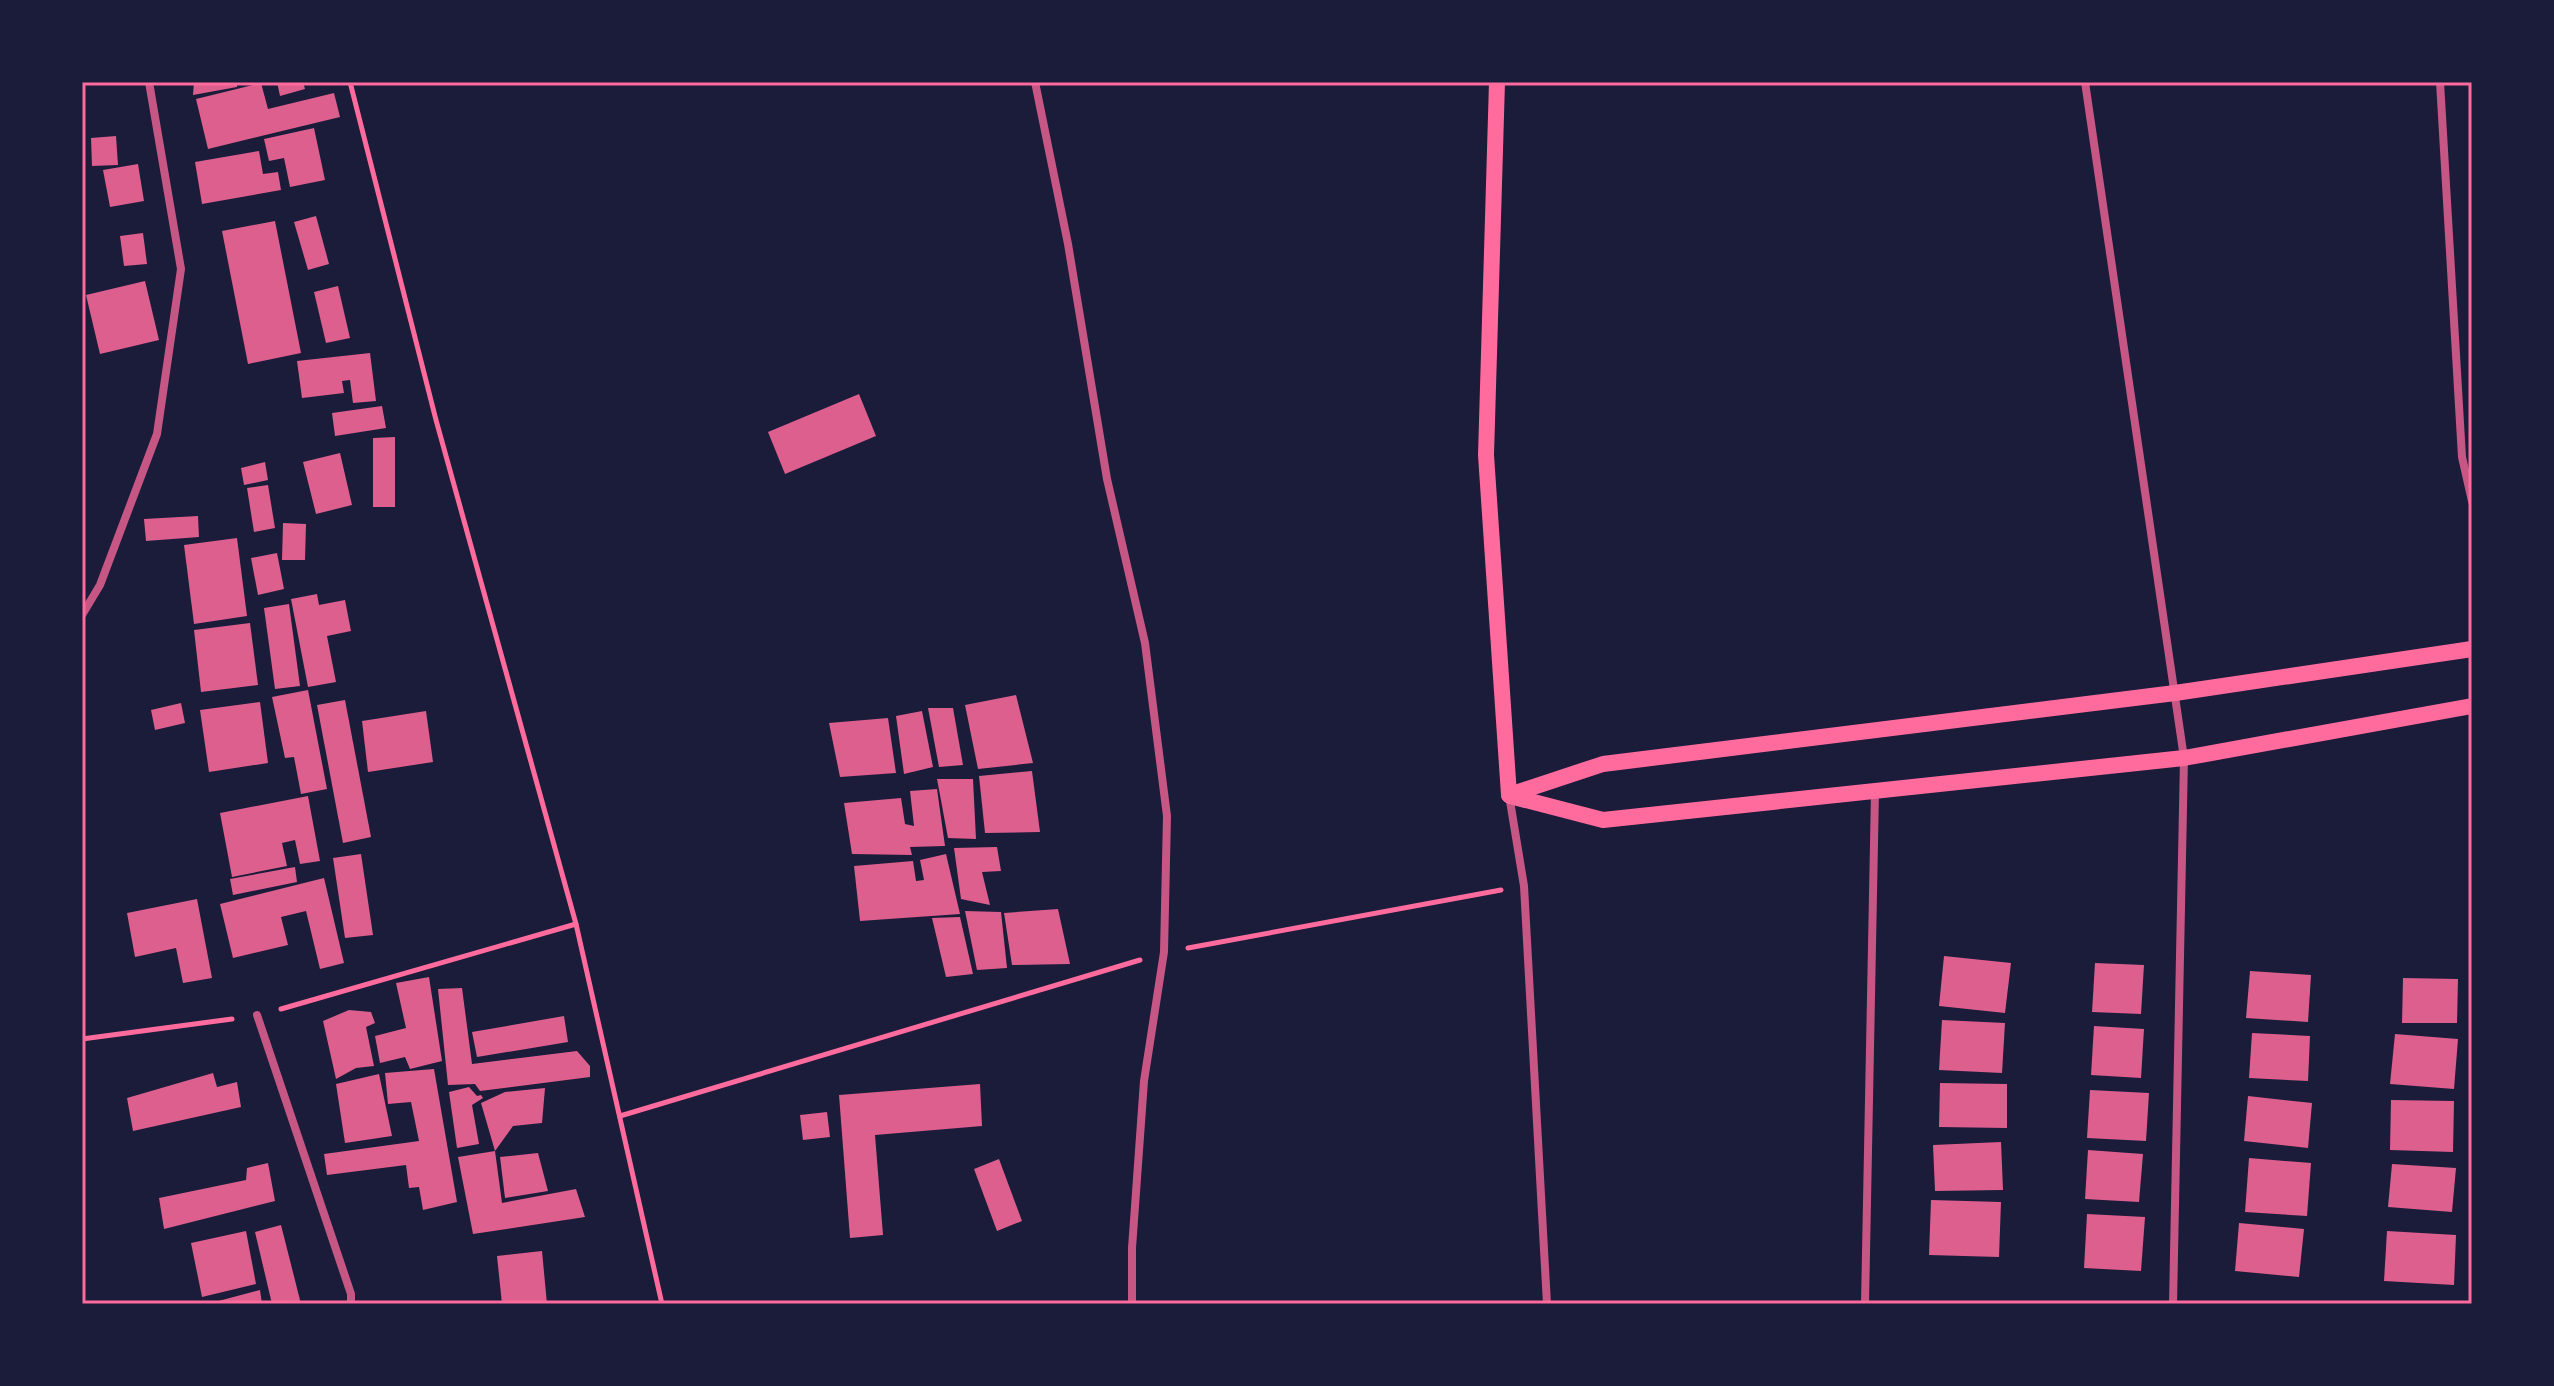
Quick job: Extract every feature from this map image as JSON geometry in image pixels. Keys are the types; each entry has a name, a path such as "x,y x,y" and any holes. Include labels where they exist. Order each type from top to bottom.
{"main road":[{"path":"1497,82 1486,455 1509,795"},
{"path":"1509,795 1603,764 2175,693 2472,649"},
{"path":"1509,795 1603,820 2184,758 2472,706"}],"street":[{"path":"82,615 100,585 157,434 181,269 149,82"},
{"path":"1035,82 1068,244 1107,479 1145,643 1167,816 1164,952 1144,1081 1132,1248 1132,1304"},
{"path":"2085,82 2184,758 2173,1304"},
{"path":"2440,82 2462,457 2472,501"},
{"path":"1865,1304 1875,792"},
{"path":"1509,795 1524,886 1547,1304"},
{"path":"257,1015 351,1294 351,1304"}],"path":[{"path":"350,82 436,420 576,924 662,1304"},
{"path":"620,1116 1164,952 1524,886"},
{"path":"82,1039 257,1015 576,924"}],"building":[{"path":"194,82 237,82 237,87 193,95"},
{"path":"277,82 303,82 305,89 280,96"},
{"path":"261,83 268,109 334,93 340,117 208,149 196,99"},
{"path":"314,128 325,180 290,187 284,158 269,161 264,139"},
{"path":"116,136 118,165 92,166 91,138"},
{"path":"259,151 263,174 278,172 281,190 202,204 195,162"},
{"path":"138,164 144,201 110,207 103,170"},
{"path":"316,216 329,264 308,270 294,222"},
{"path":"275,221 301,353 248,364 222,231"},
{"path":"143,233 147,264 124,266 120,236"},
{"path":"145,281 159,340 100,354 86,295"},
{"path":"338,286 350,338 326,343 314,292"},
{"path":"370,353 376,401 353,403 350,380 342,381 344,393 302,398 297,361"},
{"path":"859,394 876,436 785,474 768,432"},
{"path":"382,406 386,428 335,436 332,413"},
{"path":"395,437 395,507 373,507 373,438"},
{"path":"340,453 352,505 316,514 303,462"},
{"path":"265,462 268,480 244,485 241,468"},
{"path":"268,485 275,528 254,532 247,488"},
{"path":"198,516 199,537 146,541 144,519"},
{"path":"283,523 306,524 305,560 282,560"},
{"path":"237,538 247,616 194,624 184,545"},
{"path":"277,553 284,589 258,595 251,558"},
{"path":"317,594 319,605 345,600 351,631 327,636 336,682 308,687 291,599"},
{"path":"289,604 300,686 275,689 264,608"},
{"path":"250,623 258,685 201,692 194,630"},
{"path":"308,690 327,789 301,794 294,757 285,758 272,697"},
{"path":"1016,695 1033,763 978,769 965,705"},
{"path":"345,700 371,837 343,843 317,705"},
{"path":"260,702 268,763 209,772 200,710"},
{"path":"181,703 185,723 155,730 151,710"},
{"path":"928,708 953,708 963,765 939,767"},
{"path":"426,711 433,762 368,772 362,721"},
{"path":"922,711 933,767 904,774 896,716"},
{"path":"888,718 896,773 840,777 829,723"},
{"path":"1032,771 1040,832 985,833 979,776"},
{"path":"937,779 973,779 976,839 948,838"},
{"path":"937,789 945,846 910,847 912,855 852,854 844,803 901,798 905,824 914,826 910,791"},
{"path":"308,796 320,861 300,864 295,840 282,843 287,866 232,877 220,813"},
{"path":"997,847 1001,871 982,872 990,905 961,899 954,848"},
{"path":"361,854 373,935 345,938 333,858"},
{"path":"946,854 960,914 860,921 854,866 913,861 916,881 924,880 920,860"},
{"path":"295,867 297,882 233,895 230,879"},
{"path":"324,878 344,963 320,969 306,911 281,917 288,945 233,958 220,904"},
{"path":"197,899 212,978 183,983 176,948 135,957 127,913"},
{"path":"1058,909 1070,964 1012,965 1004,913"},
{"path":"965,911 1001,912 1007,968 977,970"},
{"path":"960,917 973,974 946,977 932,918"},
{"path":"1944,956 2011,963 2005,1013 1939,1006"},
{"path":"2095,963 2144,965 2141,1014 2092,1012"},
{"path":"2250,971 2311,975 2308,1022 2246,1018"},
{"path":"429,977 442,1061 410,1069 405,1057 380,1063 375,1036 406,1028 396,983"},
{"path":"2403,978 2458,979 2457,1023 2402,1023"},
{"path":"462,988 472,1064 577,1051 590,1066 590,1077 480,1091 475,1084 448,1085 438,989"},
{"path":"349,1010 371,1012 375,1023 366,1027 374,1066 356,1068 336,1079 323,1021"},
{"path":"564,1016 568,1042 477,1057 472,1032"},
{"path":"1942,1020 2005,1023 2002,1073 1939,1070"},
{"path":"2094,1026 2144,1029 2141,1078 2091,1075"},
{"path":"2252,1033 2310,1036 2308,1081 2249,1078"},
{"path":"2395,1034 2458,1039 2454,1089 2390,1084"},
{"path":"434,1069 457,1202 423,1210 419,1187 409,1188 406,1165 327,1175 324,1154 419,1141 411,1102 388,1104 385,1073"},
{"path":"213,1073 217,1087 237,1082 241,1107 133,1131 127,1098"},
{"path":"379,1074 392,1136 345,1143 336,1084"},
{"path":"1940,1083 2007,1084 2007,1128 1939,1127"},
{"path":"980,1084 982,1126 875,1135 883,1235 850,1238 839,1095"},
{"path":"469,1087 483,1098 472,1105 479,1144 457,1148 449,1092"},
{"path":"545,1088 542,1123 513,1126 495,1151 481,1103 505,1092"},
{"path":"2090,1090 2149,1093 2146,1141 2087,1138"},
{"path":"2248,1096 2312,1103 2308,1148 2244,1141"},
{"path":"2391,1100 2454,1101 2453,1152 2390,1150"},
{"path":"827,1112 830,1137 803,1140 800,1115"},
{"path":"2001,1142 2003,1190 1935,1191 1933,1145"},
{"path":"2088,1150 2143,1154 2139,1202 2085,1199"},
{"path":"495,1151 502,1203 576,1189 585,1217 473,1234 458,1157"},
{"path":"538,1153 548,1191 505,1198 500,1157"},
{"path":"2249,1158 2311,1163 2307,1216 2245,1212"},
{"path":"999,1159 1022,1221 997,1231 974,1169"},
{"path":"268,1163 275,1201 164,1229 159,1198 246,1180 247,1168"},
{"path":"2392,1164 2456,1168 2452,1212 2388,1207"},
{"path":"1931,1200 2001,1202 1999,1257 1929,1255"},
{"path":"2087,1214 2145,1217 2141,1271 2084,1268"},
{"path":"2239,1223 2304,1229 2299,1277 2235,1271"},
{"path":"281,1225 301,1304 272,1304 255,1232"},
{"path":"246,1231 256,1284 202,1297 191,1243"},
{"path":"2387,1231 2456,1235 2454,1285 2384,1281"},
{"path":"542,1251 547,1304 502,1304 497,1256"},
{"path":"260,1290 262,1304 211,1304 211,1303"}]}
